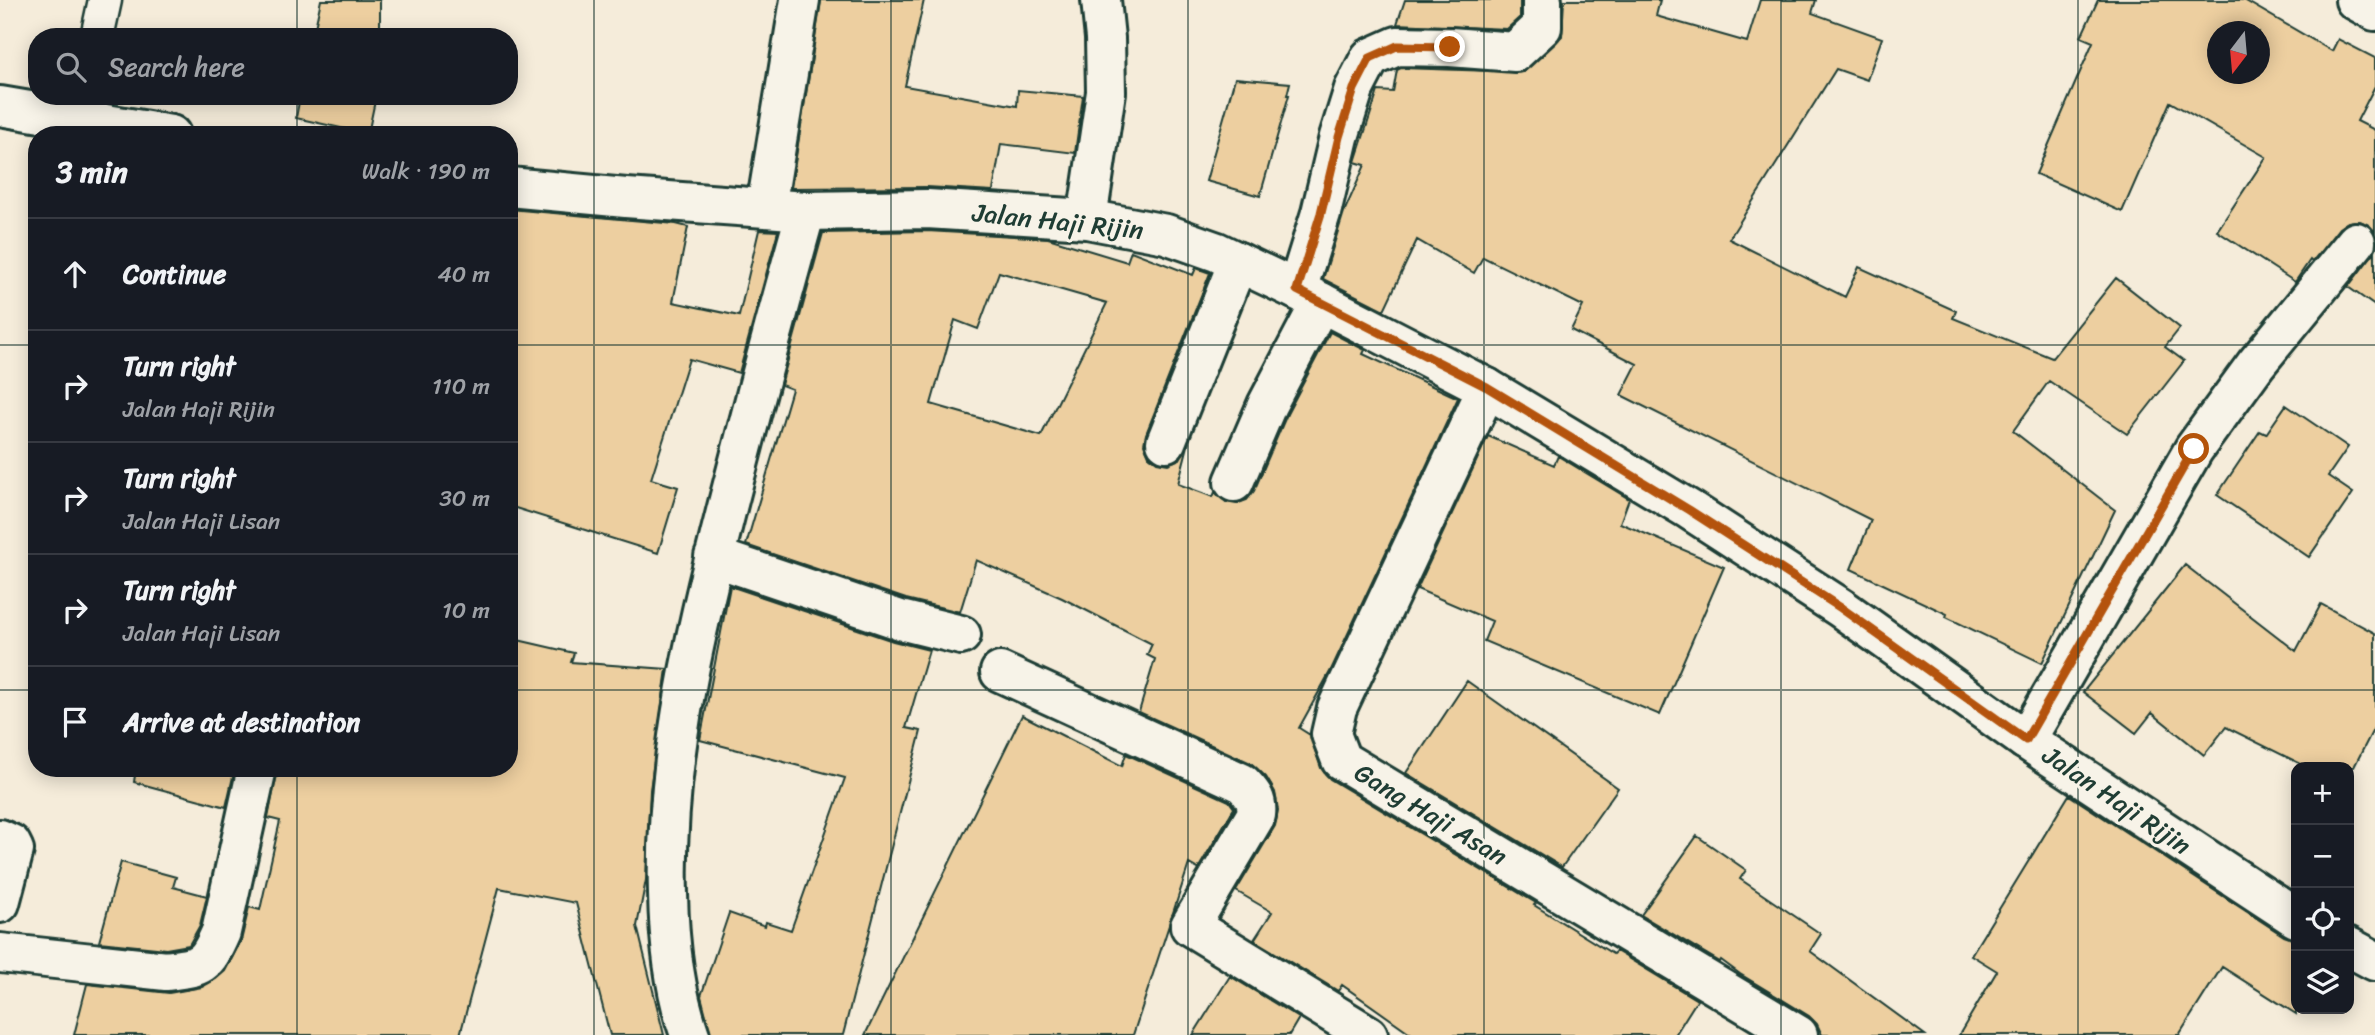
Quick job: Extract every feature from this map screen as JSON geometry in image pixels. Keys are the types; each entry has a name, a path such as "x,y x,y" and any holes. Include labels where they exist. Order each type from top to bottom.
{"street":[{"path":"766,208 800,0"},
{"path":"1087,219 1106,93 1101,0"},
{"path":"1234,482 1309,296 1321,213 1339,137 1354,89 1370,58 1397,46 1515,52 1542,27 1542,0"},
{"path":"2355,0 2375,11"},
{"path":"0,107 84,107 144,126"},
{"name":"Jalan Haji Rijin","path":"518,188 806,211 927,209 1087,219 1166,234 1238,262 1487,387 1689,510 1817,593 2026,740 2291,915"},
{"path":"690,1035 670,947 667,866 672,786 685,687 714,557 806,211"},
{"path":"2026,740 2194,449 2256,364 2356,243"},
{"path":"1166,442 1238,262"},
{"name":"Gang Haji Asan","path":"1487,387 1337,708 1331,734 1341,760 1798,1035"},
{"path":"714,557 900,620 961,635"},
{"path":"1000,672 1242,783 1253,794 1257,803 1256,815 1189,926 1368,1035"},
{"path":"0,953 166,971 193,968 210,958 220,932 255,777"},
{"path":"0,839 11,844 14,850 0,903"},
{"path":"2354,950 2375,961"}],"lane":[{"path":"99,28 105,0"}],"building":[{"path":"321,0 380,0 380,28 315,28"},
{"path":"821,0 924,0 905,86 1017,106 1018,90 1083,96 1075,153 1001,144 993,191 927,187 791,188"},
{"path":"1405,0 1520,0 1520,17 1507,29 1397,24"},
{"path":"1564,0 1660,0 1656,16 1747,42 1760,0 1816,0 1812,13 1882,38 1867,80 1836,69 1729,239 1845,297 1859,267 1956,311 1953,318 2052,358 2116,278 2180,328 2165,347 2184,361 2127,434 2049,381 2013,431 2115,510 2042,663 1851,569 1871,520 1621,395 1637,364 1571,330 1583,306 1483,257 1474,273 1417,240 1384,310 1323,279 1344,212 1365,165 1355,162 1378,91 1393,92 1397,70 1401,68 1523,72 1562,36"},
{"path":"2098,0 2244,0 2332,51 2338,39 2375,58 2375,86 2357,121 2375,130 2375,232 2360,221 2348,222 2339,228 2312,262 2310,260 2295,282 2217,231 2266,157 2170,102 2122,212 2036,174 2093,42 2081,37"},
{"path":"1235,78 1290,83 1289,95 1260,196 1206,181"},
{"path":"298,105 374,105 370,126 332,126 296,118"},
{"path":"518,210 688,227 673,302 739,316 759,230 778,231 739,373 689,359 651,479 678,487 658,553 518,509"},
{"path":"927,231 1048,238 1127,262 1131,251 1193,275 1196,268 1210,273 1144,444 1149,456 1157,462 1168,464 1180,459 1189,442 1178,484 1213,497 1215,492 1226,502 1236,504 1247,500 1254,491 1287,414 1330,332 1365,350 1363,354 1458,398 1331,670 1299,728 1310,735 1321,768 1330,779 1536,903 1534,905 1613,954 1616,951 1697,1000 1675,1035 1413,1035 1342,985 1338,991 1254,940 1272,912 1236,891 1275,826 1278,811 1275,792 1266,777 1251,763 1139,712 1155,659 1147,655 1152,644 1062,598 976,560 960,612 906,599 746,545 792,389 781,385 823,233","holes":["999,272 1107,303 1041,436 931,404 955,320 978,329"]},
{"path":"2375,251 2375,306 2348,287"},
{"path":"2286,405 2348,447 2328,476 2353,493 2309,557 2217,495 2260,431 2266,434"},
{"path":"1488,436 1554,465 1558,456 1629,499 1620,523 1724,567 1660,715 1484,641 1492,621 1417,589"},
{"path":"2185,565 2296,651 2321,604 2375,633 2375,726 2354,767 2354,762 2297,762 2226,727 2204,755 2152,713 2136,733 2083,692"},
{"path":"730,586 893,641 929,650 906,728 921,731 843,1035 711,1035 701,996 729,913 765,926 766,922 791,930 845,778 700,740"},
{"path":"518,640 574,653 571,662 667,669 650,790 646,880 637,926 664,1035 610,1035 576,903 499,888 460,1035 74,1035 87,984 169,993 202,987 225,971 241,941 249,907 260,910 280,821 268,818 276,777 518,777"},
{"path":"1467,681 1618,788 1562,867 1406,773"},
{"path":"1022,715 1122,766 1126,754 1229,801 1234,808 1198,869 1189,864 1133,1035 865,1035"},
{"path":"135,777 233,777 226,807 134,782"},
{"path":"2069,795 2291,938 2291,1011 2222,967 2179,1035 1959,1035 1997,971 1971,955"},
{"path":"1697,836 1746,870 1740,879 1821,934 1810,951 1925,1035 1822,1035 1809,1016 1721,960 1720,962 1641,915"},
{"path":"121,862 176,877 173,887 207,896 200,925 189,945 166,949 99,942"},
{"path":"1230,976 1299,1018 1289,1035 1193,1035"}],"route":[{"path":"1450,47 1397,46 1370,58 1354,89 1297,290 1487,387 1689,510 1841,608 2026,740 2194,449"}]}
